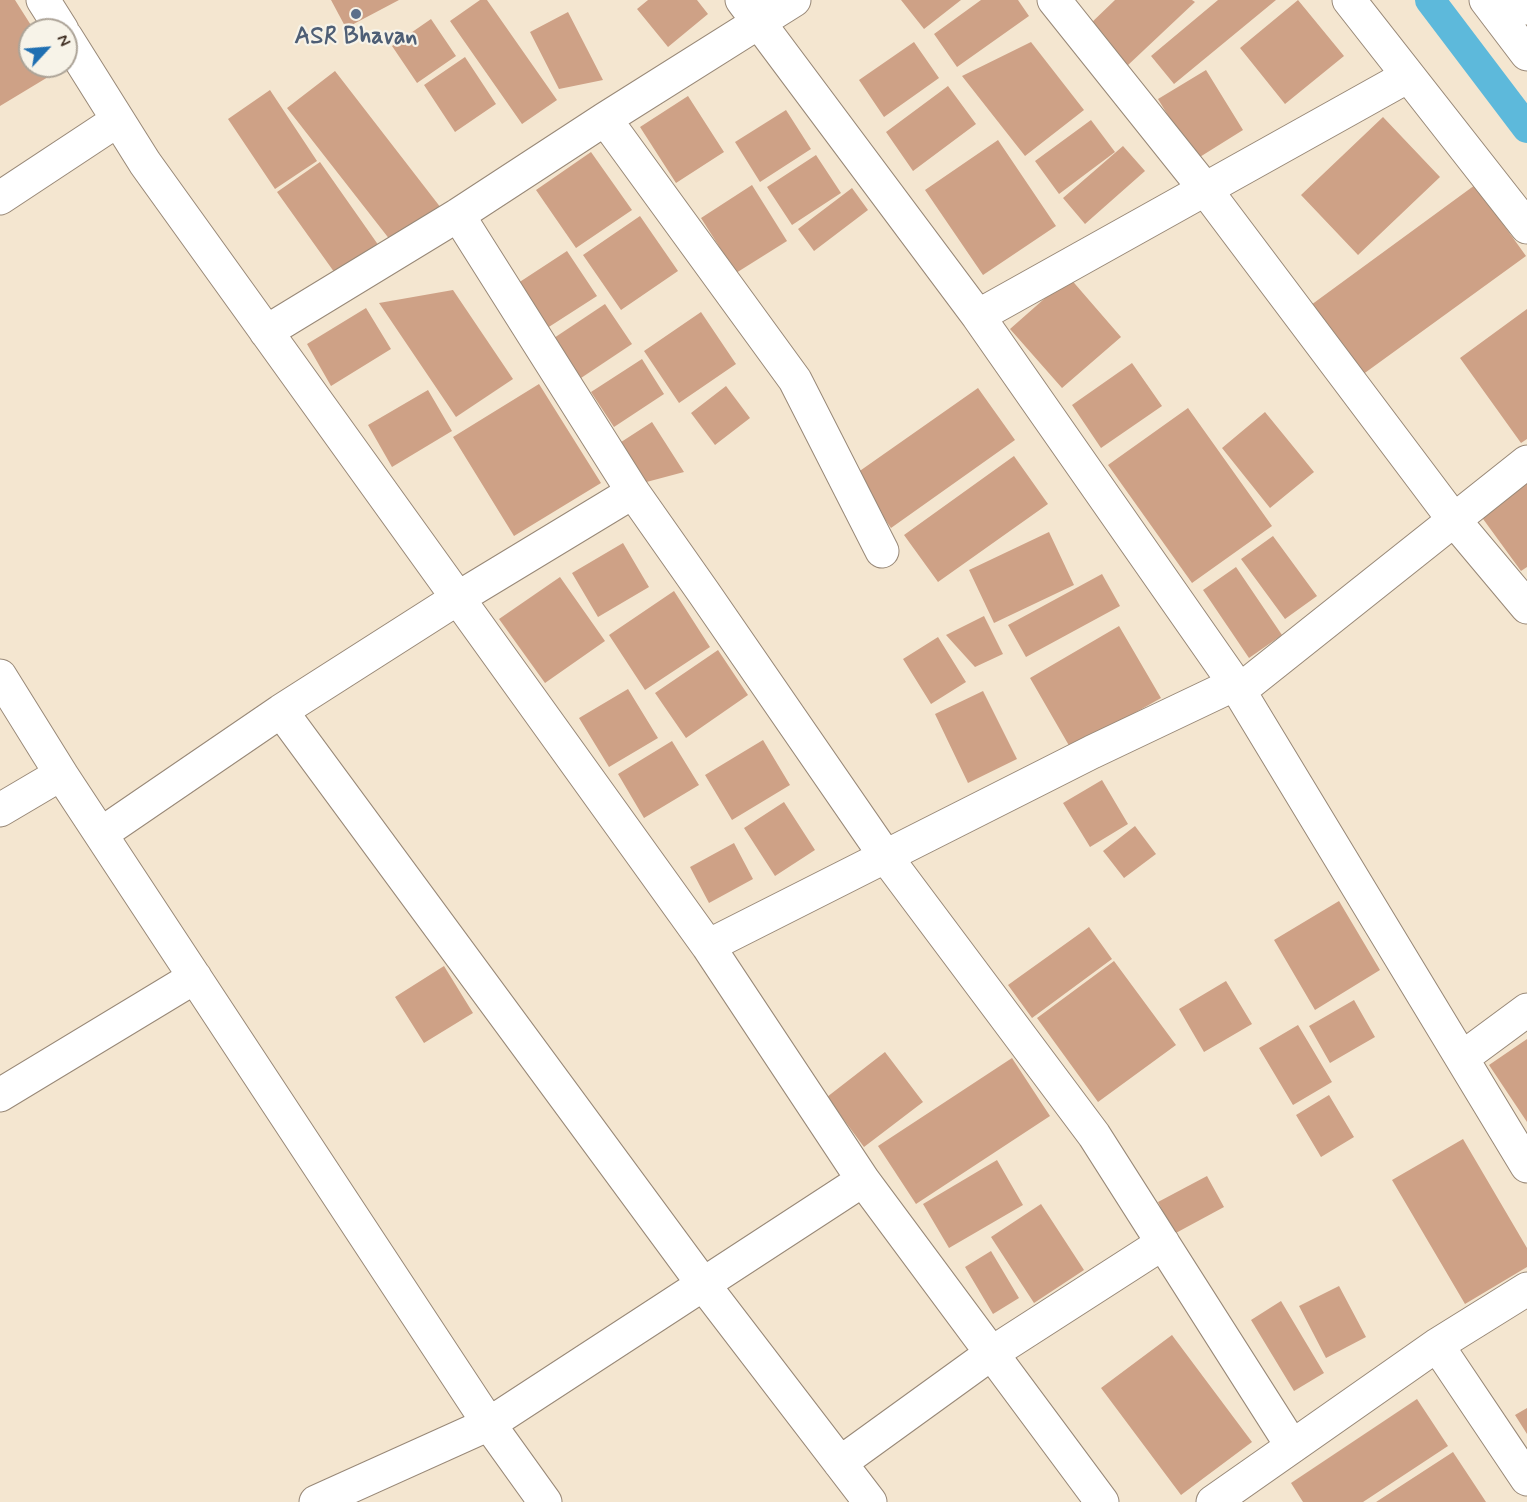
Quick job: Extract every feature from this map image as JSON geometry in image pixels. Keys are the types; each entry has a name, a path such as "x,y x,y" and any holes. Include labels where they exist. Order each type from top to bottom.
{"street":[{"path":"43,0 54,18"},
{"path":"266,332 458,215 605,119 750,11 794,0"},
{"path":"1054,0 1205,189 1454,520 1527,607"},
{"path":"1349,0 1527,227"},
{"path":"1486,0 1527,54"},
{"path":"1521,0 1527,8"},
{"path":"750,11 978,316 1237,687 1527,1166"},
{"path":"78,56 145,163 708,946 863,1180 1102,1502"},
{"path":"978,316 1408,76"},
{"path":"605,119 795,380 882,551"},
{"path":"0,198 118,120"},
{"path":"458,215 633,492 886,856 1094,1135 1292,1446"},
{"path":"708,946 1092,752 1237,687 1527,462"},
{"path":"101,834 280,711 458,598 633,492"},
{"path":"0,676 61,774 489,1424 545,1502"},
{"path":"280,711 704,1284 870,1502"},
{"path":"0,810 61,774"},
{"path":"0,1095 195,977"},
{"path":"1462,1058 1527,1010"},
{"path":"316,1502 489,1424 863,1180"},
{"path":"840,1463 992,1353 1163,1243"},
{"path":"1213,1502 1437,1345 1527,1289"},
{"path":"1437,1345 1527,1479"}],"building":[{"path":"0,0 15,0 26,18 18,18 18,78 46,78 0,106"},
{"name":"ASR Bhavan","path":"331,0 399,0 346,28"},
{"path":"480,0 487,0 557,100 522,124 450,21"},
{"path":"648,0 697,0 708,14 668,47 637,9"},
{"path":"901,0 961,0 924,29"},
{"path":"981,0 1018,0 1029,16 957,67 934,34"},
{"path":"1115,0 1192,0 1195,2 1127,66 1089,25"},
{"path":"1218,0 1276,0 1174,84 1151,56"},
{"path":"1298,0 1344,56 1285,104 1240,48"},
{"path":"568,12 603,80 559,89 530,32"},
{"path":"431,19 456,56 417,83 392,46"},
{"path":"914,42 939,78 884,117 859,80"},
{"path":"1031,42 1084,110 1025,156 962,76"},
{"path":"465,57 496,104 455,132 424,85"},
{"path":"1206,70 1243,130 1195,160 1158,99"},
{"path":"335,71 441,208 394,245 287,108"},
{"path":"948,86 976,124 913,171 886,132"},
{"path":"270,90 317,161 275,189 228,119"},
{"path":"688,96 724,152 676,183 640,127"},
{"path":"786,110 811,149 760,182 735,142"},
{"path":"1383,117 1440,177 1358,255 1301,195"},
{"path":"1091,120 1115,152 1059,194 1035,161"},
{"path":"998,140 1056,226 983,275 925,190"},
{"path":"1123,146 1145,171 1085,224 1063,198"},
{"path":"591,152 632,210 576,248 536,190"},
{"path":"816,155 841,193 792,225 767,187"},
{"path":"320,162 379,246 337,276 277,192"},
{"path":"752,185 787,241 736,273 701,218"},
{"path":"1475,185 1526,256 1362,375 1311,305"},
{"path":"852,188 868,210 814,251 798,229"},
{"path":"640,216 678,271 621,310 583,255"},
{"path":"567,251 597,296 541,332 512,287"},
{"path":"1069,277 1121,337 1062,388 1010,329"},
{"path":"453,290 513,379 456,417 379,303"},
{"path":"605,304 632,344 575,382 548,342"},
{"path":"366,308 391,349 331,386 307,344"},
{"path":"1527,309 1527,439 1521,443 1460,358"},
{"path":"701,312 736,364 679,403 644,351"},
{"path":"642,359 664,394 614,427 591,392"},
{"path":"1132,363 1162,406 1101,448 1072,405"},
{"path":"539,384 601,483 514,536 453,437"},
{"path":"726,386 750,418 715,445 691,413"},
{"path":"978,388 1015,440 891,528 854,475"},
{"path":"428,390 452,431 392,467 368,425"},
{"path":"1188,408 1272,526 1192,583 1108,465"},
{"path":"1265,412 1314,472 1270,508 1222,448"},
{"path":"652,422 684,472 639,484 615,446"},
{"path":"1014,456 1048,504 938,582 904,535"},
{"path":"1527,476 1527,567 1521,571 1478,512"},
{"path":"1049,532 1074,585 994,623 969,570"},
{"path":"1273,536 1317,596 1285,619 1241,559"},
{"path":"623,543 649,587 598,617 572,573"},
{"path":"1236,567 1282,635 1249,658 1203,590"},
{"path":"1102,574 1120,606 1026,657 1008,625"},
{"path":"560,577 605,641 545,683 499,619"},
{"path":"674,591 710,647 645,690 609,635"},
{"path":"984,616 1003,654 975,667 946,635"},
{"path":"1119,626 1161,698 1071,749 1030,678"},
{"path":"938,637 966,682 931,704 903,659"},
{"path":"718,650 748,695 686,738 655,693"},
{"path":"628,689 658,738 609,767 579,718"},
{"path":"983,691 1017,759 968,783 935,714"},
{"path":"763,740 790,785 732,820 705,775"},
{"path":"672,741 699,785 644,818 618,774"},
{"path":"1102,780 1128,824 1090,847 1063,803"},
{"path":"784,802 815,850 775,876 744,828"},
{"path":"1135,826 1156,854 1124,878 1103,851"},
{"path":"734,843 753,879 709,903 690,867"},
{"path":"1339,901 1380,970 1315,1010 1274,940"},
{"path":"1089,927 1112,959 1032,1018 1008,985"},
{"path":"1114,961 1176,1045 1098,1102 1037,1018"},
{"path":"444,966 473,1013 424,1043 395,997"},
{"path":"1226,981 1252,1024 1204,1052 1179,1009"},
{"path":"1354,1000 1375,1037 1330,1063 1309,1026"},
{"path":"1298,1025 1332,1082 1293,1105 1259,1048"},
{"path":"1527,1039 1527,1122 1489,1065"},
{"path":"885,1052 923,1102 864,1147 827,1097"},
{"path":"1012,1058 1050,1116 916,1204 878,1146"},
{"path":"1329,1095 1354,1137 1321,1157 1296,1115"},
{"path":"1463,1139 1527,1248 1527,1267 1465,1304 1392,1180"},
{"path":"997,1160 1023,1205 949,1248 923,1204"},
{"path":"1207,1176 1224,1207 1174,1234 1158,1202"},
{"path":"1041,1204 1084,1270 1034,1303 991,1237"},
{"path":"991,1251 1019,1298 993,1314 965,1267"},
{"path":"1339,1286 1366,1337 1326,1358 1299,1306"},
{"path":"1281,1301 1324,1373 1294,1391 1251,1320"},
{"path":"1172,1335 1252,1442 1181,1495 1101,1388"},
{"path":"1417,1399 1448,1446 1363,1502 1303,1502 1291,1483"},
{"path":"1527,1408 1527,1434 1515,1415"},
{"path":"1453,1452 1486,1502 1376,1502"}],"waterway":[{"path":"1430,0 1527,128"}],"place":[{"name":"ASR Bhavan","path":"356,14"}]}
